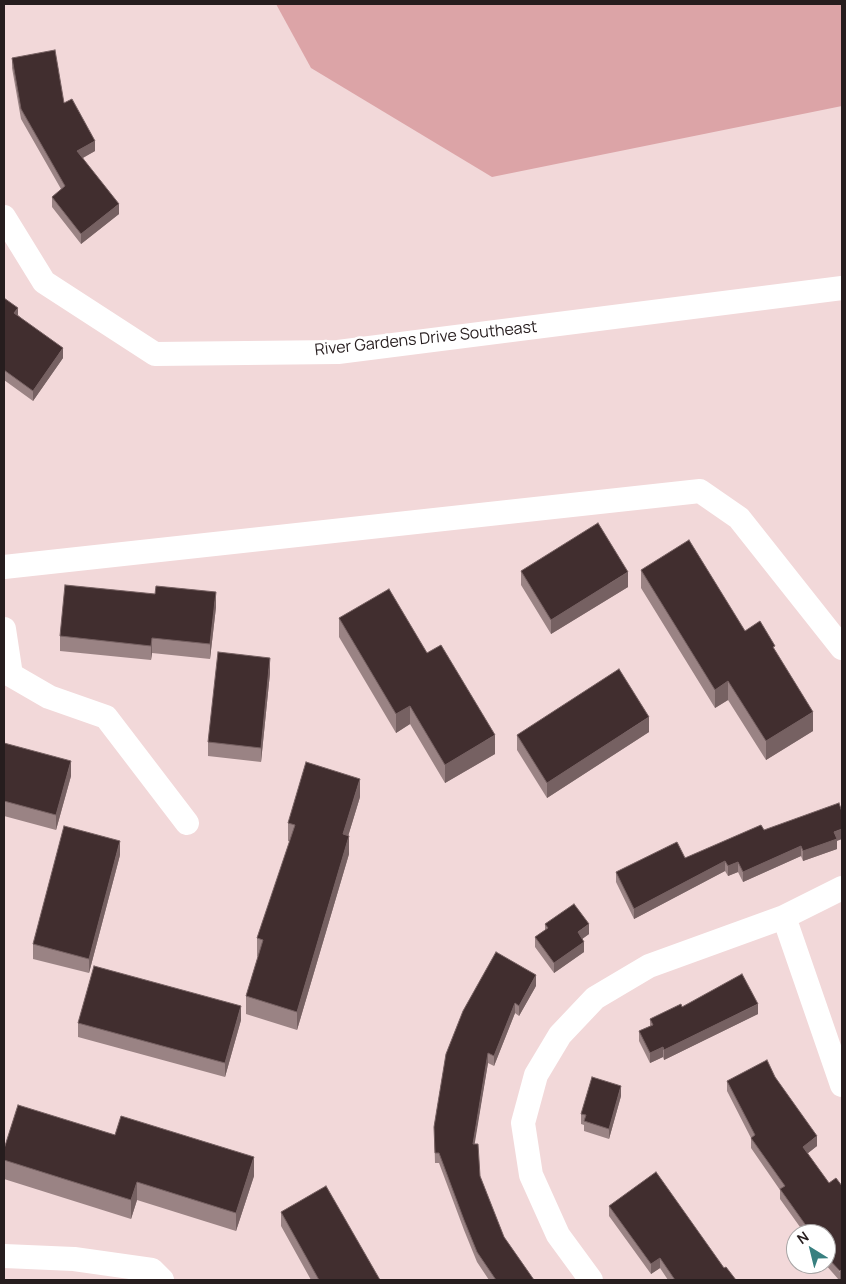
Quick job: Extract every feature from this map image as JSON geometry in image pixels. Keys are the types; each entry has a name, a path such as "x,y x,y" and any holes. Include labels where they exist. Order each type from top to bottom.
{"street":[{"name":"River Gardens Drive Southeast","path":"4,218 44,282 155,354 338,352 842,288"},
{"path":"4,567 700,491 738,518 842,648"},
{"path":"4,629 11,675 49,696 106,717 187,823"},
{"path":"591,1280 558,1235 531,1175 523,1123 536,1075 560,1035 595,998 649,966 784,917 842,888"},
{"path":"784,917 842,1085"},
{"path":"4,1256 74,1259 152,1270 162,1280"}],"shaded area":[{"path":"276,4 842,4 842,106 492,177 311,68"}],"building":[{"path":"55,50 64,103 72,99 95,141 77,151 119,204 81,234 52,197 65,186 21,109 12,58"},
{"path":"4,298 18,308 14,313 63,348 33,391 4,370"},
{"path":"598,523 628,572 551,620 521,571"},
{"path":"689,540 745,631 760,621 775,646 773,647 813,712 766,741 728,681 715,690 641,570"},
{"path":"65,585 155,594 156,586 216,592 210,644 152,638 151,646 60,636"},
{"path":"389,589 427,653 441,645 495,735 445,765 410,706 396,714 339,618"},
{"path":"218,652 270,658 261,748 208,742"},
{"path":"619,669 649,717 547,783 517,735"},
{"path":"4,743 71,761 56,815 4,801"},
{"path":"306,762 360,779 343,834 349,836 297,1012 246,996 263,940 257,938 295,825 288,823"},
{"path":"839,803 842,812 842,829 834,832 837,839 803,851 801,846 743,872 738,862 728,866 725,861 634,909 616,872 677,842 685,858 761,825 764,830"},
{"path":"64,826 120,841 89,959 33,944"},
{"path":"574,904 589,924 578,932 584,942 554,963 535,937 548,928 545,924"},
{"path":"496,952 536,975 519,1006 515,1003 494,1056 488,1053 473,1144 478,1144 480,1176 504,1237 534,1280 496,1280 477,1252 439,1153 435,1153 434,1127 446,1054 463,1011"},
{"path":"94,966 241,1006 225,1063 78,1023"},
{"path":"742,974 758,1004 664,1050 663,1047 650,1053 639,1031 653,1025 650,1019 681,1004 682,1007"},
{"path":"767,1060 775,1077 817,1136 803,1147 829,1183 836,1178 842,1186 842,1269 840,1271 836,1267 836,1224 805,1224 780,1189 785,1186 751,1138 755,1135 727,1081"},
{"path":"592,1077 621,1086 609,1129 584,1121 586,1115 581,1114"},
{"path":"18,1105 115,1135 121,1116 254,1157 236,1213 137,1182 131,1200 4,1160 4,1149"},
{"path":"656,1172 724,1268 726,1267 736,1280 675,1280 660,1258 651,1264 609,1206"},
{"path":"326,1186 380,1280 319,1280 281,1212"}]}
